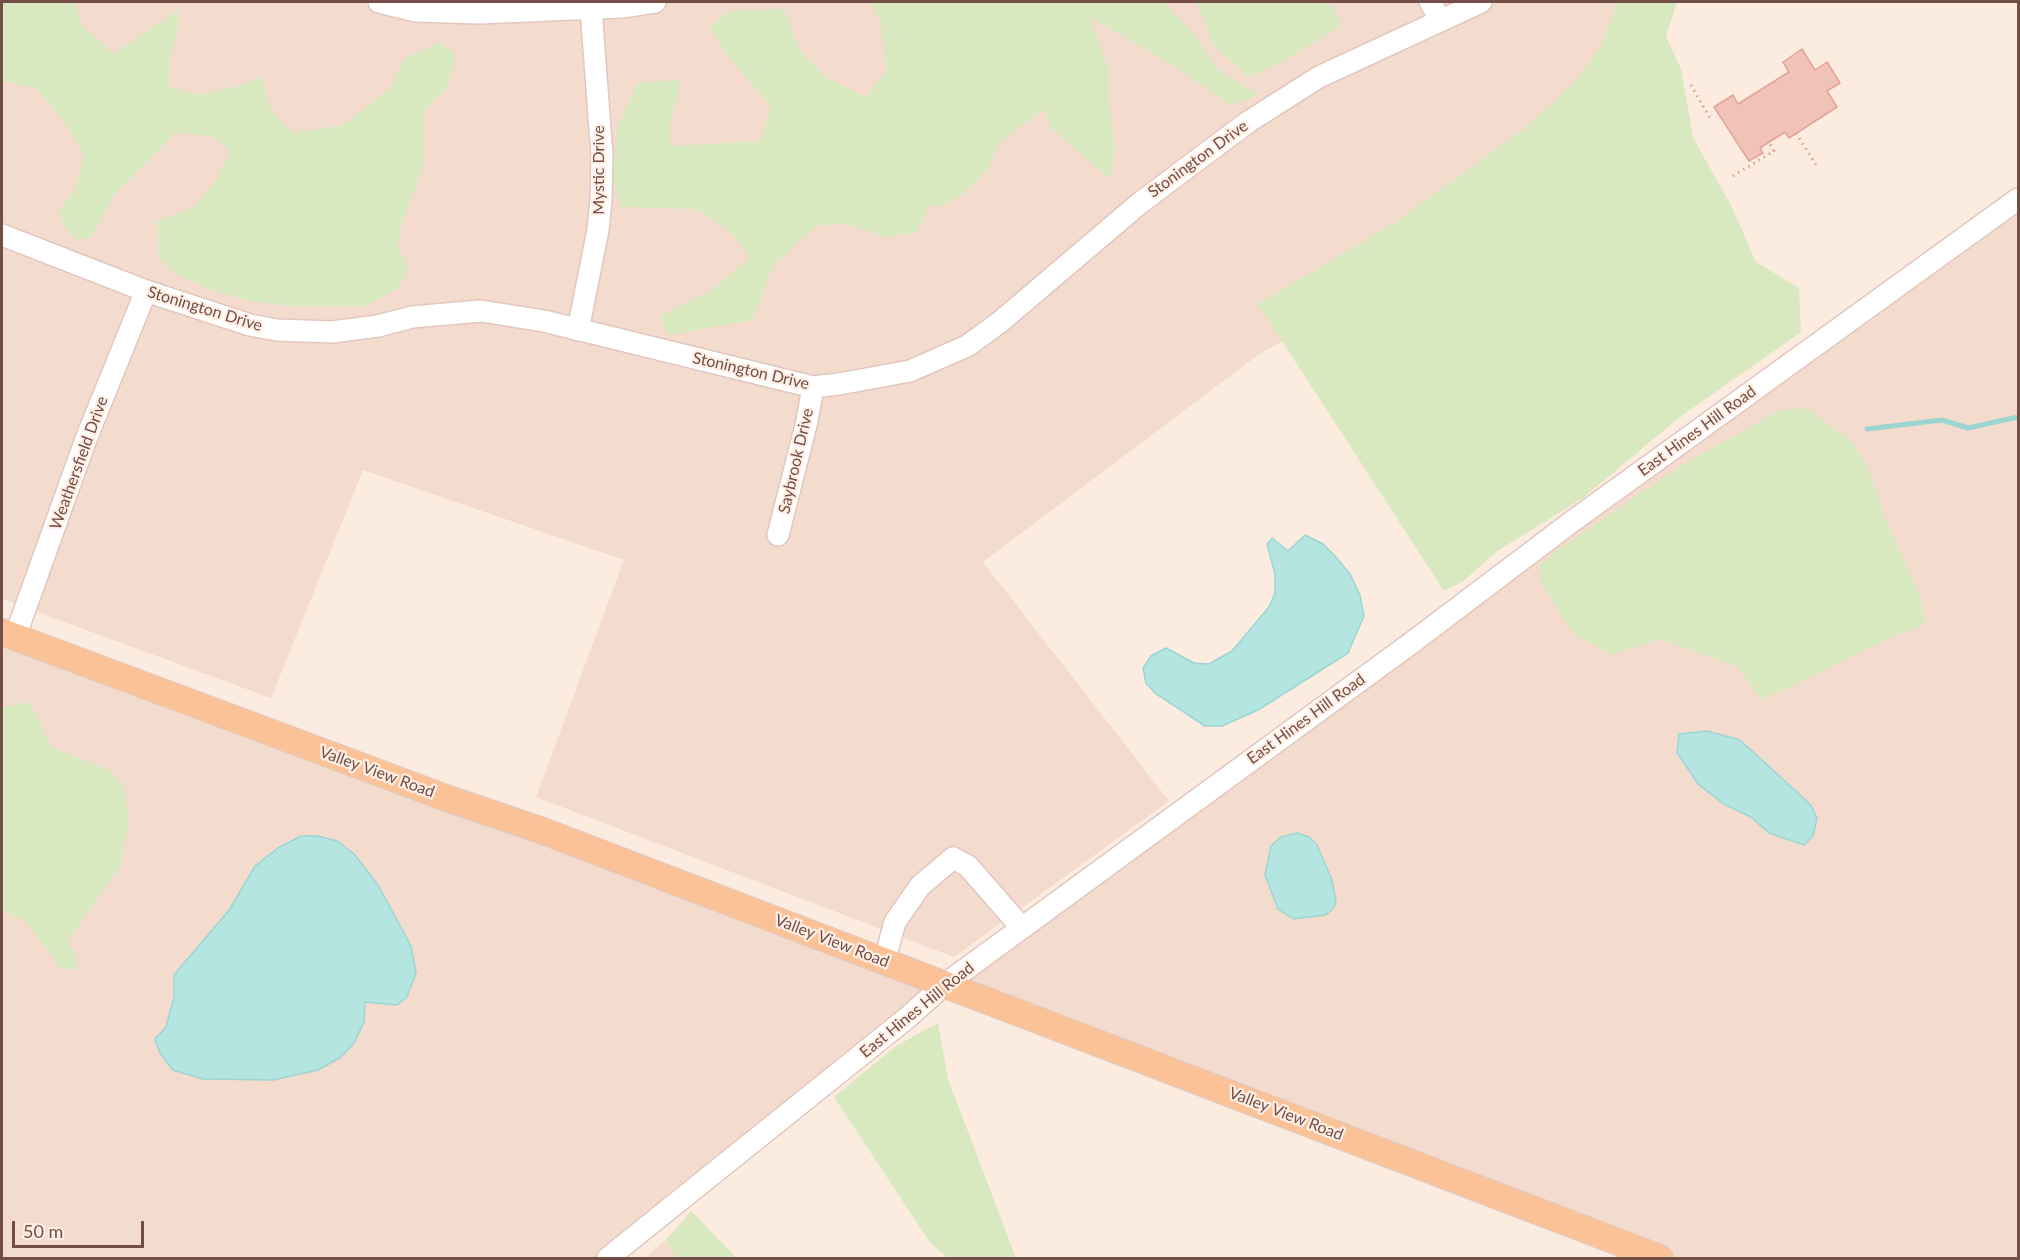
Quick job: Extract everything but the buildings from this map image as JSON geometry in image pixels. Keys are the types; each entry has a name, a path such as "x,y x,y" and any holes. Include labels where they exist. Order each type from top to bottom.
{"main road":[{"name":"Valley View Road","path":"8,634 449,799 543,831 1660,1258"}],"street":[{"path":"379,2 437,13 591,9 655,2"},
{"name":"Stonington Drive","path":"2,235 146,291 250,325 278,330 332,332 423,315 481,311 513,315 813,387 890,376 939,360 967,346 1000,322 1140,203 1248,122 1319,77 1435,10 1481,2"},
{"name":"Mystic Drive","path":"578,330 598,230 601,200 602,155 591,9"},
{"name":"East Hines Hill Road","path":"608,1258 898,1025 944,985 1414,641 1570,523 2019,199"},
{"name":"Weathersfield Drive","path":"8,634 146,291"},
{"name":"Saybrook Drive","path":"778,535 807,421 813,387"},
{"path":"884,962 895,922 920,886 953,858 968,866 1022,928"}],"path":[{"path":"1692,84 1712,120"},
{"path":"1796,133 1816,165"},
{"path":"1733,176 1774,151 1769,142"}],"shaded area":[{"path":"2,2 1631,2 1691,118 1259,354 983,562 1169,801 954,957 536,797 624,560 363,470 271,698 2,599"},
{"path":"2018,199 2018,1258 1660,1258 944,985"},
{"path":"2,643 927,989 599,1258 2,1258"},
{"path":"666,1240 677,1258 644,1258"}],"green space":[{"path":"2,2 75,2 81,24 114,54 178,10 179,26 171,53 168,86 198,95 240,86 262,77 272,112 293,133 344,125 392,86 404,59 439,42 456,55 448,87 424,111 424,165 402,223 397,246 408,268 399,288 365,306 289,306 251,301 213,291 178,275 159,258 157,221 194,207 217,179 230,150 213,137 176,132 114,195 91,237 77,240 65,227 59,212 75,188 84,155 61,117 36,88 2,81"},
{"path":"871,2 1164,2 1194,34 1218,70 1259,95 1230,105 1179,69 1089,16 1109,70 1108,97 1115,144 1110,179 1051,128 1044,109 999,143 987,171 961,196 943,206 930,205 916,233 887,237 846,224 818,225 773,265 753,320 669,335 659,316 712,290 750,257 730,232 697,209 621,207 613,177 618,124 638,83 681,80 670,126 671,146 760,141 771,107 729,57 709,28 728,11 784,9 799,49 826,77 866,97 887,71 880,19"},
{"path":"1196,2 1325,2 1334,8 1342,26 1280,63 1248,77 1214,46"},
{"path":"1615,2 1677,2 1666,36 1681,69 1693,138 1730,203 1756,262 1799,288 1801,332 1680,417 1583,498 1496,552 1462,582 1444,591 1258,304 1394,223 1520,132 1574,83 1601,46 1614,12"},
{"path":"1806,408 1854,444 1869,470 1885,519 1922,599 1924,625 1888,639 1762,700 1737,666 1659,639 1611,655 1573,633 1540,581 1539,566 1557,550 1681,466 1780,410"},
{"path":"29,702 52,747 109,770 124,787 129,819 121,865 67,942 77,956 77,969 61,969 26,922 2,910 2,708"},
{"path":"938,1023 948,1079 1016,1258 947,1258 929,1241 834,1097 896,1046"},
{"path":"691,1211 737,1258 677,1258 666,1240"}],"water":[{"path":"1305,535 1323,544 1335,556 1350,574 1360,595 1364,616 1348,653 1258,710 1222,726 1205,726 1155,693 1146,683 1143,668 1151,656 1166,648 1194,663 1209,664 1232,651 1269,607 1275,593 1275,574 1267,544 1272,538 1288,551"},
{"path":"1707,731 1740,740 1811,805 1817,818 1813,836 1804,845 1769,833 1751,817 1724,804 1699,785 1677,753 1679,734"},
{"path":"1297,833 1309,837 1317,845 1332,880 1336,902 1333,909 1325,915 1293,919 1278,909 1265,875 1271,846 1281,837"},
{"path":"301,836 318,836 337,841 354,854 378,885 411,946 416,973 407,997 397,1005 365,1002 364,1022 354,1043 341,1057 318,1070 273,1080 203,1079 173,1070 160,1053 155,1039 166,1027 174,997 174,975 230,909 255,866 278,848"}],"waterway":[{"path":"1867,429 1942,420 1968,428 2018,417"}]}
